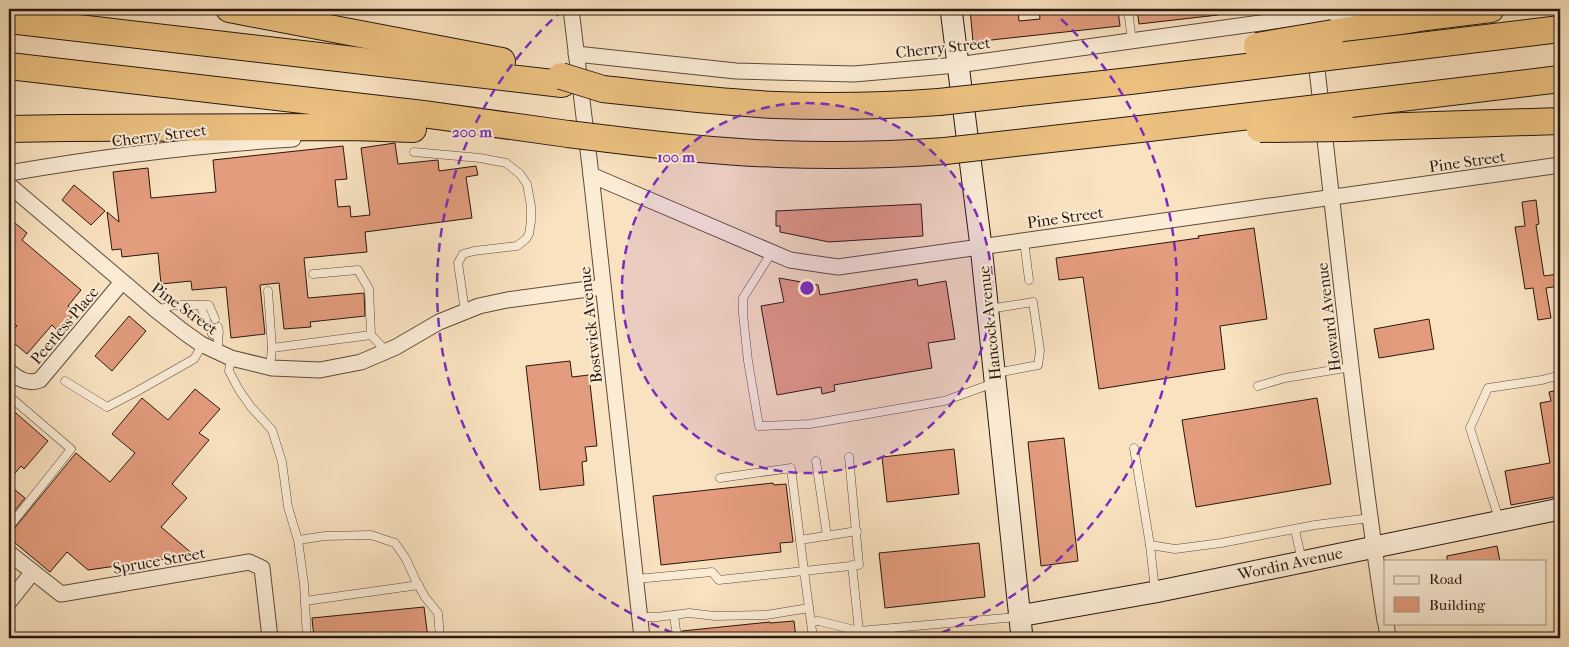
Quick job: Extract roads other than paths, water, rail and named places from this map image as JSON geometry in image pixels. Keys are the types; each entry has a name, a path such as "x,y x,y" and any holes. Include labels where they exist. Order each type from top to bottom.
{"highway":[{"path":"229,9 525,66 561,80"},
{"path":"1239,68 1257,46 1426,17 1491,9"},
{"path":"9,20 561,80 603,89 687,98 776,105 866,106 940,102 1560,30"},
{"path":"9,66 424,114 568,134 707,150 778,154 868,155 945,151 1560,79"},
{"path":"1149,128 1258,130 1560,122"},
{"path":"9,129 352,127 468,133 568,134"}],"street":[{"name":"Bostwick Avenue","path":"571,9 642,638"},
{"name":"Hancock Avenue","path":"951,9 981,246 1022,638"},
{"name":"Cherry Street","path":"576,54 692,67 780,73 854,74 957,64 1132,41 1310,12 1362,9"},
{"name":"Howard Avenue","path":"1310,12 1351,367 1384,618"},
{"name":"Cherry Street","path":"9,173 173,150 315,138"},
{"name":"Pine Street","path":"591,174 790,260 838,267 1560,165"},
{"name":"Pine Street","path":"9,185 156,310 203,344 225,355 270,368 320,370 361,362 396,347 439,322 479,306 507,300 603,287"},
{"name":"Peerless Place","path":"9,371 28,383 34,382 46,375 122,282"},
{"name":"Wordin Avenue","path":"1019,616 1155,592 1560,509"},
{"path":"9,553 32,573 9,602"},
{"name":"Spruce Street","path":"32,573 61,594 249,562 262,568 270,638"}],"lane":[{"path":"1128,9 1132,41"},
{"path":"414,152 480,158 506,163 520,174 527,184 531,206 531,221 526,239 517,246 463,254 459,260 464,311"},
{"path":"1024,240 1029,280"},
{"path":"772,252 743,298 748,361 759,426 810,424 944,401 995,378 1038,365 1040,351 1032,302 988,309"},
{"path":"313,274 358,270 369,289 372,335 386,351"},
{"path":"268,291 272,348 270,368"},
{"path":"156,310 175,305 209,305 210,319"},
{"path":"215,330 225,355 229,372 251,407 272,430 282,462 288,507 298,540 307,638"},
{"path":"272,348 372,335"},
{"path":"65,380 107,407 194,359 203,344"},
{"path":"1258,386 1284,378 1351,367"},
{"path":"1499,521 1470,428 1488,388 1542,380 1560,375"},
{"path":"9,396 72,449 9,527"},
{"path":"1134,448 1150,545 1155,592"},
{"path":"636,579 712,572 719,580 860,564 849,457"},
{"path":"816,461 827,536"},
{"path":"720,478 791,468 813,638"},
{"path":"1150,545 1175,549 1370,518"},
{"path":"1295,530 1302,561"},
{"path":"800,540 857,531"},
{"path":"298,540 325,536 371,535 395,542 406,559 418,585 438,613 440,638"},
{"path":"852,565 859,631"},
{"path":"305,601 418,585"},
{"path":"640,617 689,613 715,616 766,615 809,608"},
{"path":"674,615 677,638"},
{"path":"811,622 819,621 859,631 1019,616"}]}
